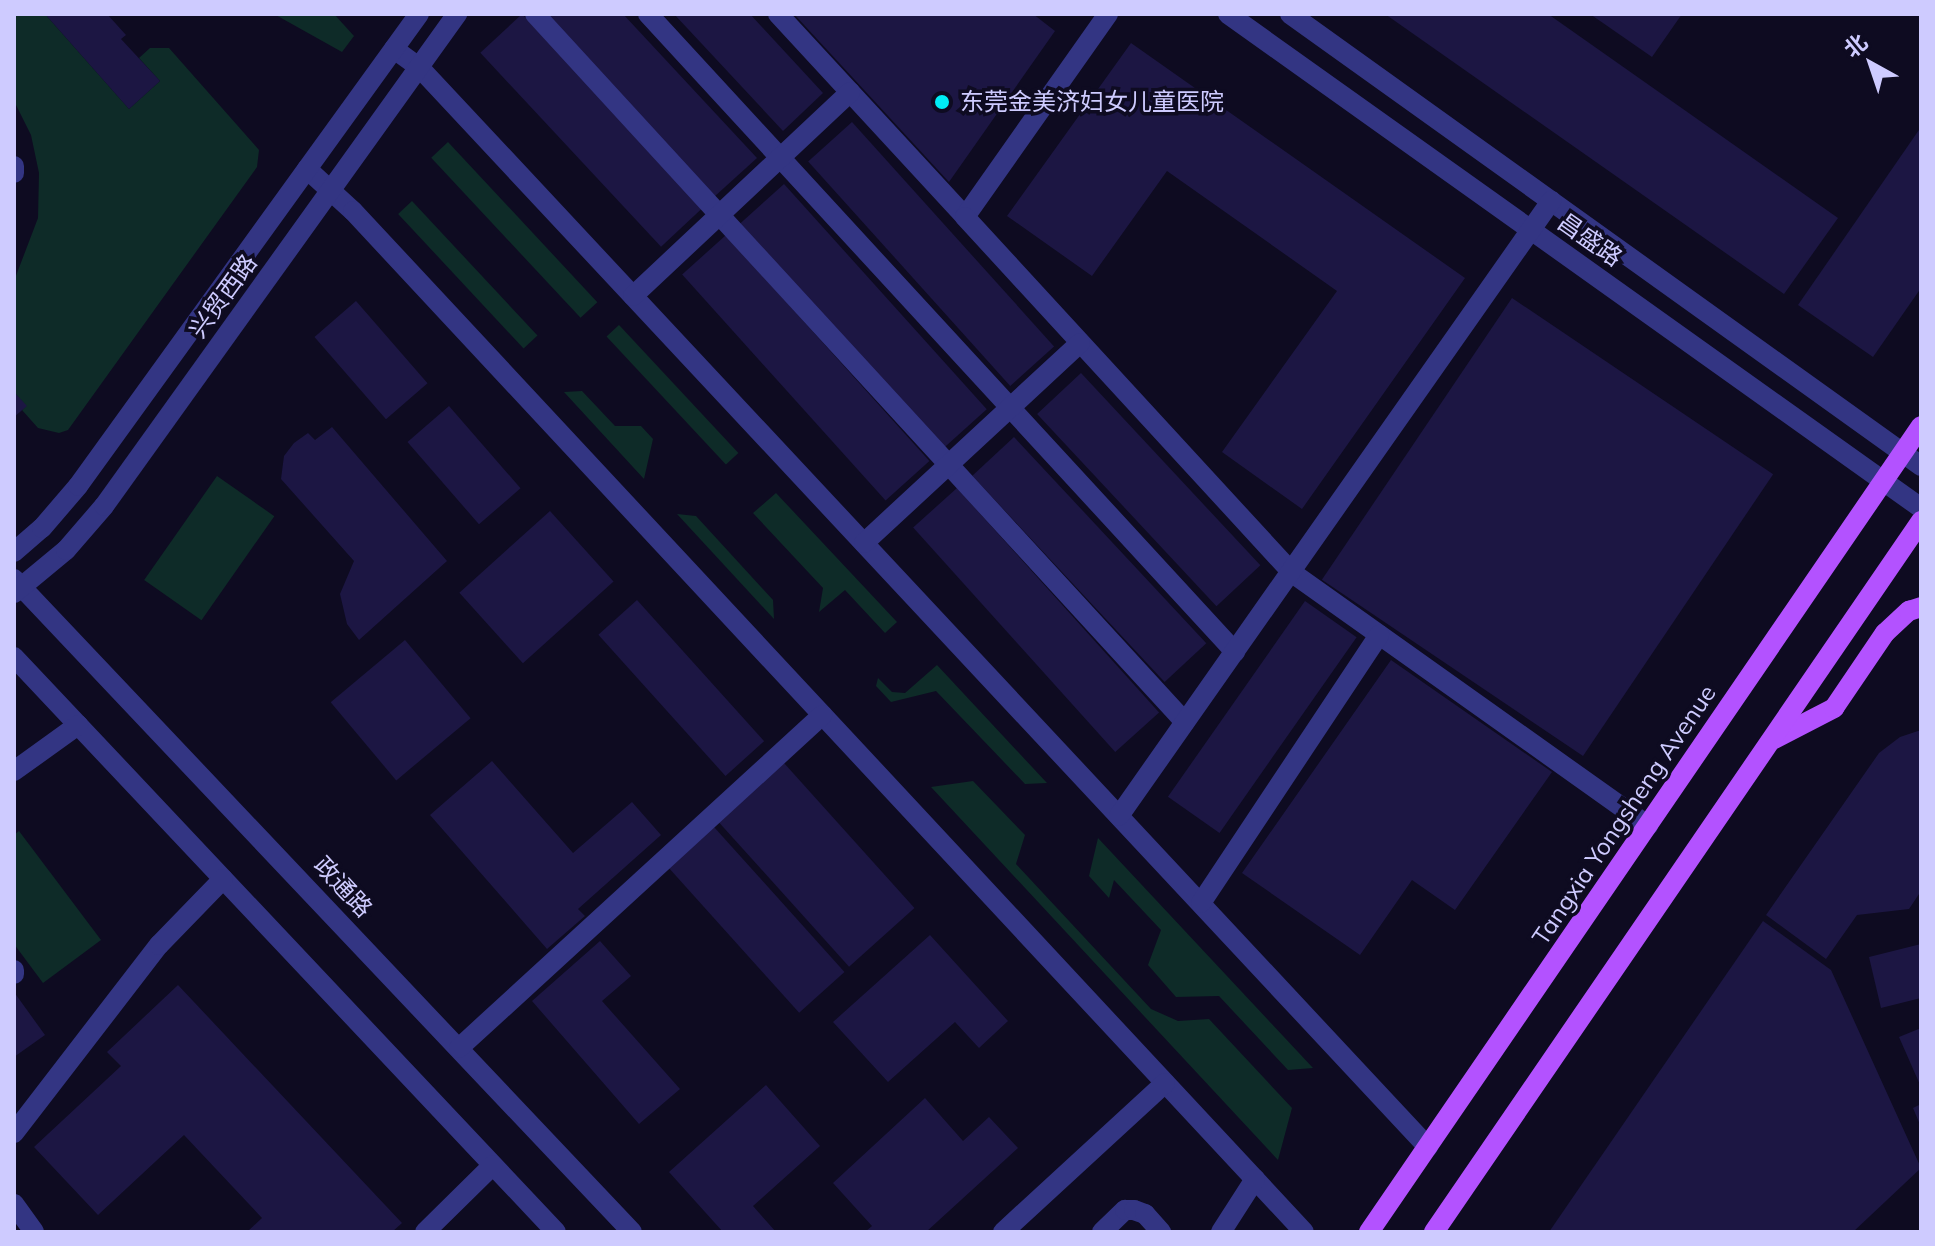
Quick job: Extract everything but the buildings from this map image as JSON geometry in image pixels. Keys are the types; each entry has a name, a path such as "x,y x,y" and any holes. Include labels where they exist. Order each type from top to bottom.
{"main road":[{"name":"Tangxia Yongsheng Avenue","path":"1369,1232 1921,426"},
{"path":"1434,1232 1921,521"},
{"path":"1770,741 1834,708 1885,633 1909,611 1921,607"}],"street":[{"name":"兴贸西路","path":"14,552 42,528 78,486 419,14"},
{"name":"兴贸西路","path":"17,586 66,550 104,506 457,14"},
{"path":"535,14 1185,722"},
{"path":"648,14 1235,652"},
{"path":"778,14 1291,572 1648,826"},
{"name":"昌盛路","path":"1228,14 1921,508"},
{"name":"昌盛路","path":"1290,14 1921,466"},
{"path":"965,217 1105,15"},
{"path":"394,49 419,67 1428,1147"},
{"path":"633,296 850,92"},
{"path":"14,166 14,173"},
{"path":"307,169 332,189 1304,1232"},
{"path":"1119,816 1551,201"},
{"path":"864,543 1080,343"},
{"name":"政通路","path":"17,586 632,1232"},
{"path":"1201,903 1379,635"},
{"path":"14,657 556,1232"},
{"path":"459,1048 822,715"},
{"path":"14,771 78,725"},
{"path":"14,1133 159,945 223,879"},
{"path":"1003,1232 1165,1083"},
{"path":"425,1232 493,1165"},
{"path":"1221,1232 1255,1179"},
{"path":"14,1204 34,1232"},
{"path":"1102,1232 1125,1210 1145,1214 1161,1232"}],"green space":[{"path":"14,14 45,14 129,109 160,81 139,58 150,48 169,48 259,150 257,167 68,430 59,433 38,428 22,410 26,406 14,392 14,281 38,218 39,173 31,135 14,101"},
{"path":"274,14 334,14 354,36 342,52"},
{"path":"448,142 597,302 581,318 431,158"},
{"path":"412,201 537,336 524,349 398,214"},
{"path":"619,325 738,453 726,465 607,337"},
{"path":"582,391 615,426 641,426 653,439 644,479 564,392"},
{"path":"217,476 274,516 201,620 144,580"},
{"path":"776,493 897,622 885,633 845,590 819,612 823,588 753,513"},
{"path":"677,514 696,516 773,600 774,619"},
{"path":"937,665 1047,783 1025,784 936,691 891,702 876,686 878,678 892,692 905,693"},
{"path":"973,781 1025,835 1016,864 1151,1009 1178,1021 1209,1019 1292,1108 1278,1160 931,787"},
{"path":"19,831 101,940 43,983 14,944 14,835"},
{"path":"1098,838 1313,1068 1288,1070 1219,996 1176,997 1148,965 1161,930 1114,880 1109,898 1089,876"}],"place":[{"name":"东莞金美济妇女儿童医院","path":"942,102"}]}
